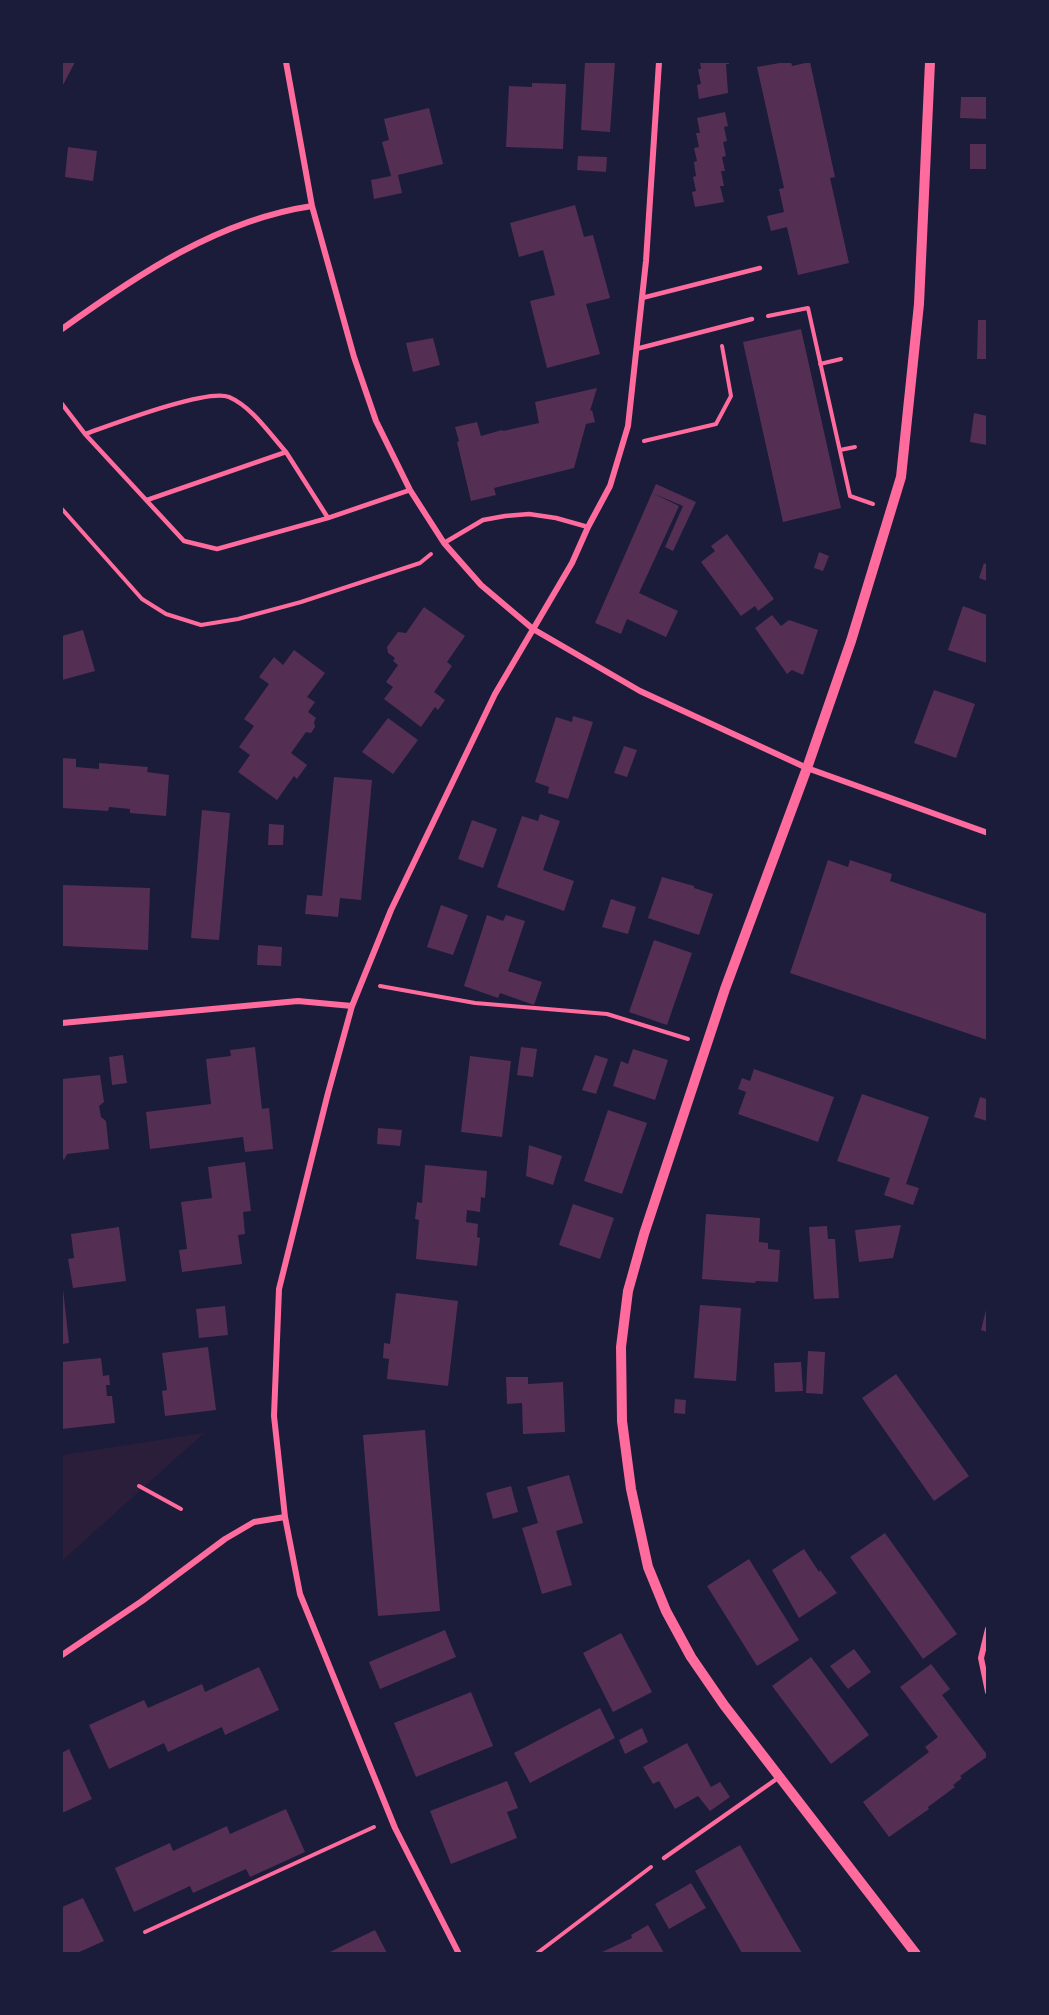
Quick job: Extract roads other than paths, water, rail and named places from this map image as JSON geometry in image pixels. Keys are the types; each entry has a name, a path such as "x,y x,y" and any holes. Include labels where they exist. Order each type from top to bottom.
{"street":[{"path":"286,62 312,206 354,357 376,421 410,490 444,543 481,585 533,629 640,691 807,768 987,833"},
{"path":"459,1953 391,1819 300,1594 285,1517 274,1408 279,1289 352,1006 392,910 495,694 572,563 610,486 628,426 642,298 659,62"},
{"path":"916,1953 724,1705 691,1657 666,1611 648,1568 630,1489 622,1421 621,1347 628,1291 644,1234 740,947 852,641 901,477 920,304 930,62"},
{"path":"62,329 122,286 188,249 241,224 282,211 312,206"},
{"path":"62,1023 298,1001 352,1006"},
{"path":"62,1655 142,1601 225,1539 254,1522 285,1517"},
{"path":"987,1629 981,1658 987,1692"}],"lane":[{"path":"642,298 760,268"},
{"path":"636,349 752,319"},
{"path":"85,434 195,398 227,396 250,411 286,452 327,518"},
{"path":"62,404 85,434 184,541 217,549 327,518 410,490"},
{"path":"147,500 286,452"},
{"path":"444,543 483,520 505,516 530,514 588,527"},
{"path":"664,1858 780,1776"}]}
